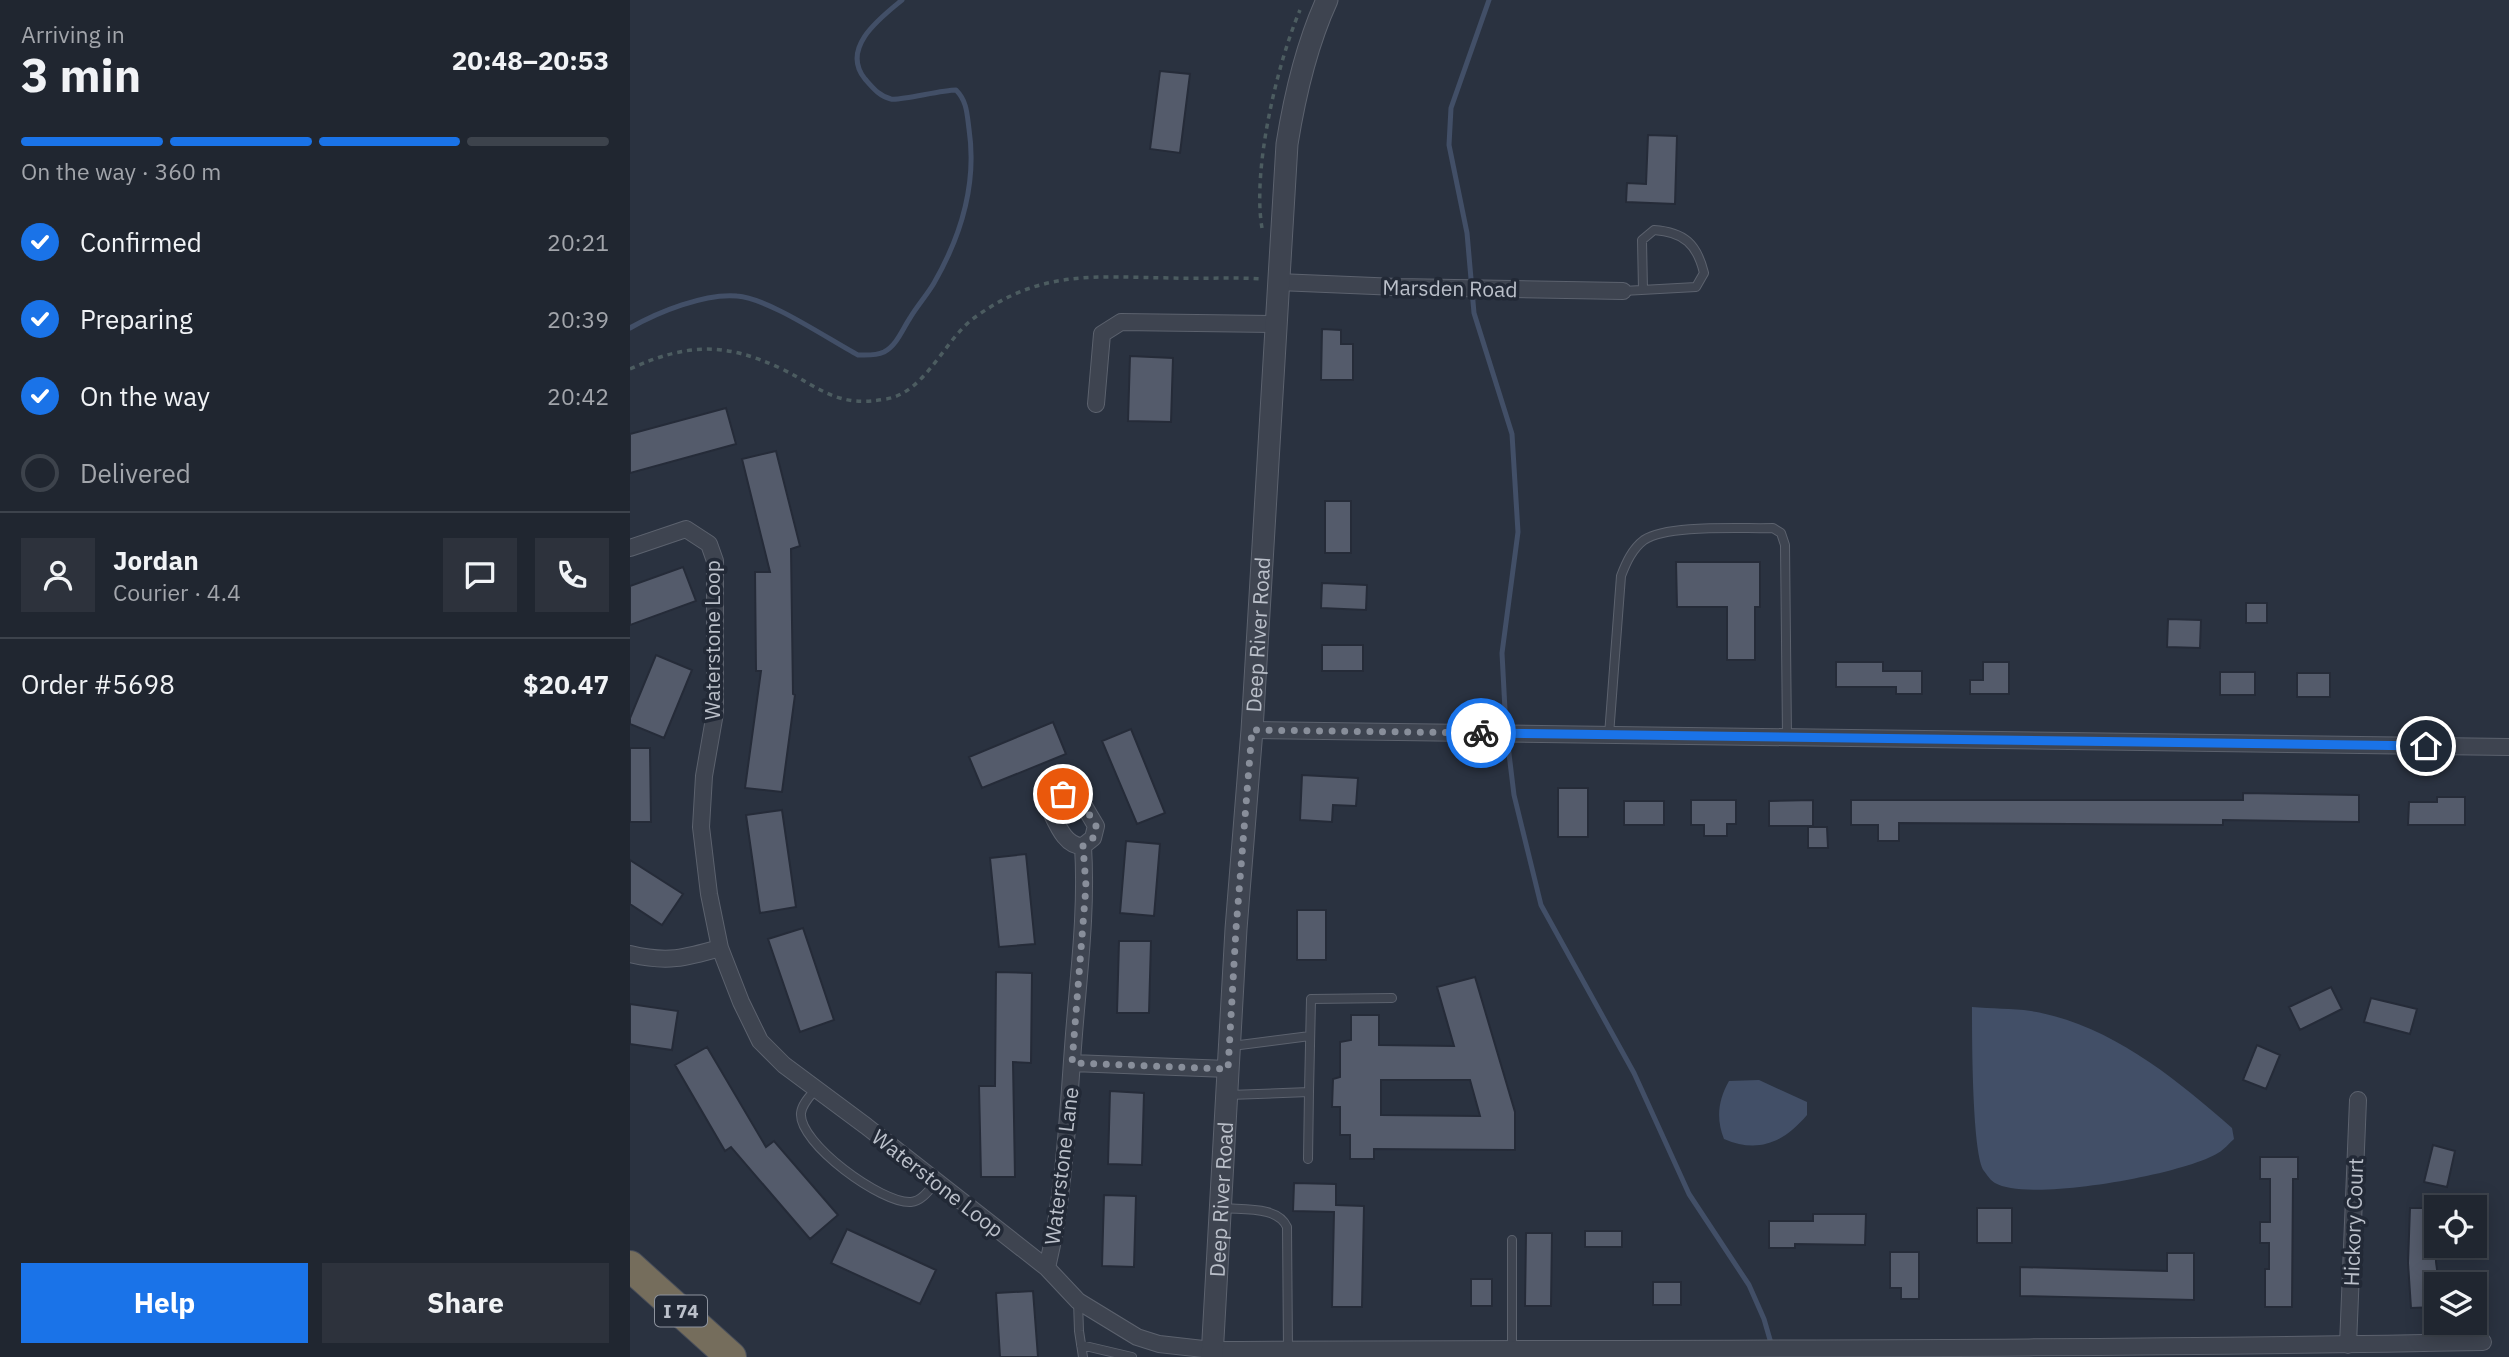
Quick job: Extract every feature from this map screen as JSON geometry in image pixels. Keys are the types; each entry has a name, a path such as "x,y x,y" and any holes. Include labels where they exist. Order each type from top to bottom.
{"highway":[{"name":"I 74","path":"630,1266 731,1357"}],"street":[{"name":"Deep River Road","path":"1212,1353 1236,929 1252,730 1276,324 1269,280 1293,110 1308,46 1326,0"},
{"name":"Marsden Road","path":"1269,280 1398,288 1623,291"},
{"path":"1096,404 1101,334 1121,322 1276,324"},
{"name":"Waterstone Loop","path":"630,548 686,529 709,544 715,561 715,713 704,776 701,827 709,894 720,948 760,1041 815,1090 866,1126 1047,1268 1078,1301 1137,1336 1190,1353 1512,1349 1633,1353 2159,1352 2483,1342"},
{"path":"1252,730 2509,747"},
{"name":"Waterstone Lane","path":"1047,1268 1056,1228 1072,1063 1086,886 1083,846"},
{"path":"630,954 651,959 682,959 720,948"},
{"name":"Waterstone Lane","path":"1072,1063 1228,1069"},
{"name":"Hickory Court","path":"2348,1345 2358,1100"}],"lane":[{"path":"1623,291 1696,288 1704,273 1699,253 1688,241 1669,231 1654,230 1642,240 1643,290"},
{"path":"1609,735 1621,576 1635,550 1644,540 1670,531 1773,528 1781,533 1785,545 1787,737"},
{"path":"1308,1159 1311,999 1392,998"},
{"path":"1229,1046 1310,1036"},
{"path":"815,1090 804,1104 802,1121 817,1144 841,1168 872,1189 910,1202 919,1200 936,1182"},
{"path":"1226,1096 1309,1092"},
{"path":"1220,1208 1269,1212 1284,1221 1287,1227 1288,1350"},
{"path":"1512,1240 1512,1349"},
{"path":"1078,1301 1083,1357"},
{"path":"1081,1345 1132,1357"}],"path":[{"path":"630,369 677,351 715,348 753,357 844,401 889,399 904,392 921,378 971,319 1007,296 1045,282 1089,276 1269,280"}],"water":[{"path":"1972,1007 2031,1011 2060,1018 2114,1040 2187,1090 2232,1128 2234,1139 2220,1152 2200,1161 2142,1177 2040,1190 2013,1188 1995,1183 1984,1171 1977,1142"},
{"path":"1759,1080 1807,1102 1807,1115 1789,1132 1770,1143 1748,1145 1724,1139 1719,1110 1729,1081"}],"building":[{"path":"1160,71 1190,74 1180,153 1150,149"},
{"path":"1648,135 1677,136 1675,204 1626,202 1627,183 1646,184"},
{"path":"1322,329 1341,330 1341,344 1353,344 1353,380 1321,380"},
{"path":"1130,356 1173,358 1171,422 1128,421"},
{"path":"726,408 736,444 630,473 630,434"},
{"path":"776,451 800,546 791,549 795,695 782,792 745,788 761,671 756,671 755,572 770,572 742,459"},
{"path":"1325,501 1351,501 1351,553 1325,553"},
{"path":"1676,562 1760,562 1760,607 1755,607 1755,660 1727,660 1727,607 1677,607"},
{"path":"683,567 696,601 630,625 630,586"},
{"path":"1322,583 1367,585 1366,610 1321,608"},
{"path":"2246,603 2267,603 2267,623 2246,623"},
{"path":"2168,619 2201,620 2200,648 2167,647"},
{"path":"1322,645 1363,645 1363,671 1322,671"},
{"path":"656,655 692,670 664,738 630,724 630,718"},
{"path":"1836,662 1883,662 1883,671 1922,671 1922,694 1896,694 1896,687 1836,687"},
{"path":"1983,662 2009,662 2009,694 1970,694 1970,680 1983,680"},
{"path":"2220,672 2255,672 2255,695 2220,695"},
{"path":"2297,673 2330,673 2330,697 2297,697"},
{"path":"1053,722 1066,754 982,788 969,757"},
{"path":"1131,729 1165,813 1137,824 1102,741"},
{"path":"630,748 650,748 651,822 630,822"},
{"path":"1302,775 1358,778 1356,806 1333,805 1332,822 1300,820"},
{"path":"1558,788 1588,788 1588,837 1558,837"},
{"path":"2243,793 2359,795 2359,822 2223,820 2223,825 1899,823 1899,841 1878,841 1878,825 1851,825 1851,800 2243,800"},
{"path":"2437,797 2465,797 2465,825 2408,825 2409,802 2437,802"},
{"path":"1691,800 1736,800 1736,824 1727,824 1727,836 1704,836 1704,825 1691,825"},
{"path":"1813,800 1813,826 1769,826 1769,801"},
{"path":"1624,801 1664,801 1664,825 1624,825"},
{"path":"782,810 796,907 760,913 746,815"},
{"path":"1808,827 1827,827 1828,848 1808,848"},
{"path":"1126,841 1160,844 1154,916 1120,913"},
{"path":"1026,854 1035,944 999,947 990,858"},
{"path":"630,860 683,894 662,925 630,904"},
{"path":"1297,910 1326,910 1326,960 1297,960"},
{"path":"803,928 834,1020 800,1032 768,939"},
{"path":"1119,941 1151,941 1149,1013 1117,1013"},
{"path":"996,972 1032,973 1031,1063 1013,1062 1015,1177 981,1177 979,1086 995,1086"},
{"path":"1475,977 1515,1112 1515,1150 1374,1149 1374,1159 1350,1159 1350,1135 1340,1135 1340,1107 1332,1107 1333,1079 1340,1077 1340,1042 1351,1040 1351,1015 1379,1015 1379,1045 1454,1046 1437,987","holes":["1381,1080 1470,1080 1480,1116 1381,1115"]},
{"path":"2331,987 2342,1009 2300,1030 2289,1007"},
{"path":"2371,998 2417,1009 2410,1034 2364,1022"},
{"path":"630,1004 678,1011 672,1050 630,1044"},
{"path":"2257,1045 2280,1055 2266,1089 2243,1080"},
{"path":"707,1047 766,1147 774,1141 838,1215 810,1239 731,1147 725,1151 675,1065"},
{"path":"1110,1091 1144,1093 1142,1165 1108,1164"},
{"path":"2433,1145 2455,1151 2447,1187 2424,1182"},
{"path":"2260,1157 2298,1157 2298,1179 2293,1179 2292,1307 2265,1307 2265,1269 2269,1269 2269,1243 2260,1243 2260,1222 2270,1222 2270,1179 2260,1179"},
{"path":"1294,1183 1336,1184 1336,1205 1364,1206 1362,1307 1332,1307 1334,1212 1293,1211"},
{"path":"1104,1195 1136,1196 1134,1267 1102,1266"},
{"path":"1977,1208 2012,1208 2012,1243 1977,1243"},
{"path":"2410,1208 2424,1208 2424,1258 2436,1258 2437,1272 2424,1272 2424,1307 2411,1308 2408,1263"},
{"path":"1813,1214 1866,1214 1865,1245 1795,1244 1795,1248 1769,1248 1769,1221 1813,1221"},
{"path":"847,1229 936,1270 920,1304 831,1263"},
{"path":"1585,1231 1622,1231 1622,1247 1585,1247"},
{"path":"1526,1233 1552,1233 1551,1306 1525,1306"},
{"path":"1890,1252 1919,1252 1919,1299 1901,1299 1901,1288 1890,1288"},
{"path":"2167,1253 2194,1253 2194,1300 2020,1296 2020,1267 2167,1271"},
{"path":"1471,1279 1492,1279 1492,1306 1471,1306"},
{"path":"1653,1282 1681,1282 1681,1305 1653,1305"},
{"path":"1033,1291 1038,1357 1000,1357 996,1293"}],"waterway":[{"path":"630,328 682,305 711,297 737,296 750,298 781,311 858,355 881,353 896,341 934,283 952,247 965,209 971,169 967,113 956,90 891,99 874,88 859,67 857,56 866,35 902,0"},
{"path":"1489,0 1451,108 1449,145 1467,233 1474,313 1512,434 1518,532 1502,653 1506,729 1514,795 1541,905 1634,1073 1689,1194 1749,1285 1764,1319 1775,1357"}],"way so far":[{"path":"1063,794 1075,794 1096,826 1093,838 1083,846 1086,886 1072,1063 1228,1069 1252,730 1481,733"}],"route":[{"path":"1481,733 2426,746"}]}
